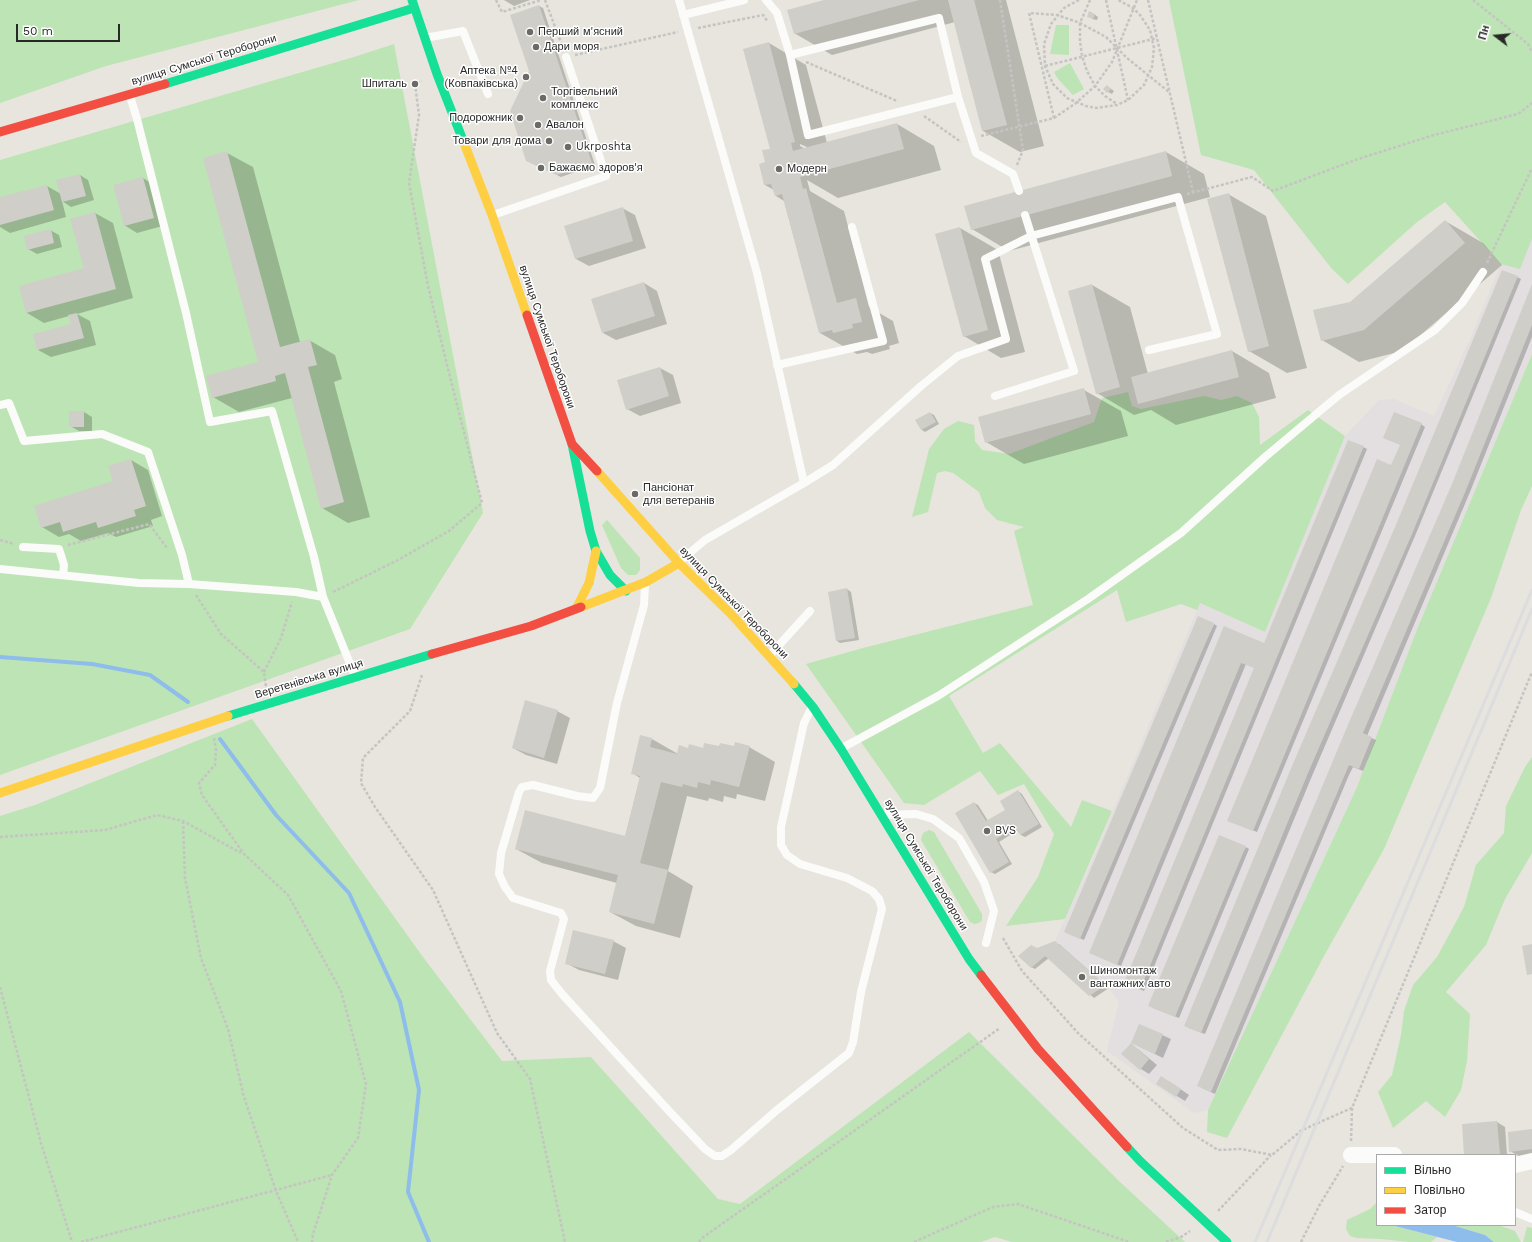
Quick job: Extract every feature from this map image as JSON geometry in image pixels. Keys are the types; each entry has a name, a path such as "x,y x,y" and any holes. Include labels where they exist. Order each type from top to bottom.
{"main road":[{"name":"вулиця Сумської Тероборони","path":"0,132 130,95 413,4 437,74 492,215 572,444 679,563 732,615 812,707 841,748 969,959 1038,1049 1140,1161 1227,1242"},
{"path":"572,444 590,531 596,551 610,576 626,591"},
{"path":"576,609 590,583 596,551"},
{"name":"Веретенівська вулиця","path":"0,793 211,721 429,655 531,626 626,591 646,582 679,563"}],"street":[{"path":"1351,1154 1376,1155"},
{"path":"1516,1165 1532,1160"}],"lane":[{"path":"679,0 757,273 804,483"},
{"path":"683,15 744,0"},
{"path":"766,0 777,13 790,55 808,135 958,97"},
{"path":"790,55 939,18 958,97 976,153 1013,174 1019,191"},
{"path":"425,38 463,31 488,94"},
{"path":"492,215 606,176 566,57"},
{"path":"130,95 186,313 210,422 272,411 314,557 323,598 356,677"},
{"path":"679,563 705,540 833,465 921,386 958,356 1006,339 985,259 1031,236 1178,197 1217,334 1149,350"},
{"path":"995,396 1074,371 1025,215"},
{"path":"777,365 882,341 852,227"},
{"path":"841,748 938,696 1088,599 1182,533 1265,457 1339,395 1435,330 1462,303 1483,272"},
{"path":"0,405 9,403 24,441 102,434 148,452 189,584"},
{"path":"23,547 59,549 64,565 63,575"},
{"path":"0,569 139,583 189,584 296,592 323,598"},
{"path":"646,582 644,605 617,703 600,788 593,798 577,796 533,785 522,787 519,792 501,853 499,874 505,887 513,898 550,908 561,913 564,918 550,971 551,980 669,1111 705,1149 714,1156 722,1156 731,1150 777,1110 849,1053 853,1042 861,992 882,908 879,899 872,891 847,878 800,864 787,855 782,845 781,827 804,723 812,707"},
{"path":"769,656 810,611"},
{"path":"882,816 916,814 933,819 959,838 984,882 994,911 986,943"},
{"path":"1516,1212 1532,1219"}],"path":[{"path":"496,0 502,12 540,0"},
{"path":"545,0 566,57 763,15 771,28"},
{"path":"1000,0 1023,150 1013,174"},
{"path":"1079,0 1064,8 1057,15 1046,34 1043,66 1053,84 1067,98 1076,103 1096,108 1118,105 1128,100 1140,89 1149,76 1154,58 1153,39 1146,22 1133,8 1118,0"},
{"path":"1090,0 1080,23 1082,56 1087,71 1095,86 1105,96 1118,105"},
{"path":"1106,0 1118,47 1128,100"},
{"path":"971,139 1054,118 1076,103 1095,86 1112,62 1137,0"},
{"path":"1148,0 1193,192"},
{"path":"1473,0 1528,44 1532,52"},
{"path":"1054,118 1043,66 1029,13 1057,15 1080,23 1106,37 1118,47 1127,58 1169,92"},
{"path":"1043,66 1157,38"},
{"path":"790,55 819,69 914,109 976,153"},
{"path":"323,598 398,560 449,531 482,504 428,286 409,183 419,115 415,84"},
{"path":"1178,197 1252,176 1272,191 1358,160 1434,135 1518,114 1532,103"},
{"path":"1483,272 1532,168"},
{"path":"67,546 149,524 176,559 185,568"},
{"path":"189,584 222,634 264,672"},
{"path":"269,704 264,672 281,638 296,592"},
{"path":"429,655 410,711 362,758 361,783 375,807 433,890 497,1033 530,1079 565,1242"},
{"path":"1301,1242 1319,1206 1351,1154 1352,1108 1532,672"},
{"path":"211,721 216,750 215,766 199,783 202,795 244,854 288,895 341,991 366,1084 358,1138 332,1175 313,1234 312,1242"},
{"path":"0,837 105,830 157,815 184,821 244,854"},
{"path":"184,821 186,878 201,958 228,1029 244,1097 276,1191 298,1242"},
{"path":"1003,938 1022,971 1078,1034 1184,1128 1218,1150 1241,1149 1272,1155"},
{"path":"0,987 41,1143 72,1242"},
{"path":"699,1242 702,1238 1014,1018"},
{"path":"1215,1213 1272,1155 1302,1130 1352,1108"},
{"path":"81,1242 332,1175"},
{"path":"914,1242 993,1207 1018,1204 1129,1242"},
{"path":"1166,1242 1181,1237 1192,1229"}],"shaded area":[{"path":"1532,239 1532,354 1416,632 1357,787 1208,1110 1194,1113 1107,1051 1119,1002 1106,985 1055,941 1090,865 1200,603 1265,632 1345,436 1379,400 1394,399 1434,416 1470,339 1501,264 1520,269"}],"green space":[{"path":"0,0 359,0 106,66 0,103"},
{"path":"1169,0 1532,0 1532,239 1520,269 1501,264 1445,202 1417,222 1348,284 1332,269 1254,170 1201,155"},
{"path":"1056,25 1069,25 1069,55 1050,54"},
{"path":"394,44 483,513 410,629 0,775 0,160"},
{"path":"1070,63 1084,89 1073,95 1058,79 1054,72"},
{"path":"1532,354 1532,486 1521,510 1491,598 1384,849 1324,956 1227,1138 1207,1132 1208,1110 1357,787 1416,632"},
{"path":"1128,392 1132,406 1141,409 1204,396 1221,400 1237,396 1252,403 1259,417 1260,445 1308,410 1345,436 1265,632 1200,603 1197,610 1181,604 1126,622 1117,590 949,696 983,753 1000,743 1071,827 1082,800 1112,811 1065,919 1006,926 1038,877 1054,834 1024,784 998,795 980,771 924,805 904,803 806,664 1033,605 1014,531 1024,527 997,520 985,508 979,492 953,473 945,471 937,473 928,512 912,517 929,449 944,429 958,421 974,425 975,441 982,450 1009,454 1094,422 1102,398"},
{"path":"607,520 640,558 640,570 636,575 628,575 621,568 602,525"},
{"path":"252,719 423,957 502,1061 591,1057 718,1199 740,1204 969,1032 1120,1182 1185,1242 1012,1242 995,1237 981,1242 0,1242 0,816 35,805"},
{"path":"1532,757 1532,853 1505,899 1486,945 1446,992 1470,1014 1467,1061 1461,1090 1445,1117 1426,1101 1393,1128 1378,1092 1392,1075 1401,1035 1404,1011 1413,985 1437,957 1464,907 1476,865 1504,833 1506,806 1525,767"},
{"path":"929,830 934,832 982,914 982,920 979,923 974,924 970,922 921,840 923,833"},
{"path":"1376,1203 1376,1226 1395,1226 1437,1237 1431,1242 1409,1242 1357,1238 1350,1236 1346,1229 1347,1220 1370,1209"},
{"path":"1455,1226 1501,1226 1515,1231 1521,1242 1494,1242 1485,1235"},
{"path":"1527,1227 1532,1228 1532,1242 1523,1242"}],"water":[{"path":"1395,1226 1455,1226 1485,1235 1494,1242 1457,1242"}],"building":[{"path":"824,0 919,0 794,34 787,10"},
{"path":"948,0 974,0 1007,125 982,131"},
{"name":"Торгівельний комплекс","path":"539,5 592,163 557,175 526,161 510,111 529,71 510,15"},
{"path":"1089,11 1095,14 1093,19 1087,17"},
{"path":"769,42 795,142 791,143 793,151 897,123 904,149 800,177 803,189 806,188 837,303 856,298 862,322 852,324 853,328 833,333 832,330 819,333 782,194 775,196 771,184 764,185 759,164 765,162 762,150 770,149 743,49"},
{"path":"1107,85 1111,89 1107,93 1103,89"},
{"path":"227,151 280,347 310,339 317,365 308,367 344,502 321,509 285,373 275,376 276,381 212,398 206,376 258,362 203,158"},
{"path":"1166,151 1172,176 971,230 964,206"},
{"path":"80,174 86,196 62,202 56,180"},
{"path":"143,177 154,218 124,226 113,185"},
{"path":"47,185 54,210 0,225 0,197"},
{"path":"1229,193 1269,346 1248,352 1207,199"},
{"path":"623,207 633,241 575,259 564,226"},
{"path":"95,212 116,289 26,313 19,286 84,268 70,219"},
{"path":"1445,220 1465,243 1364,330 1321,341 1313,310 1350,302"},
{"path":"960,227 988,330 963,337 935,234"},
{"path":"51,229 54,243 27,250 24,236"},
{"path":"1502,270 1518,276 1412,534 1308,773 1201,1033 1184,1026 1292,766 1395,527"},
{"path":"644,282 655,316 602,333 591,299"},
{"path":"1092,284 1120,387 1096,394 1068,291"},
{"path":"1532,284 1532,325 1466,490 1363,733 1372,737 1359,769 1349,765 1211,1092 1197,1086 1347,727 1452,484"},
{"path":"77,313 84,338 37,350 33,334 71,324 68,315"},
{"path":"1232,350 1239,377 1138,404 1131,377"},
{"path":"660,367 669,396 626,410 617,380"},
{"path":"1084,388 1091,414 985,443 978,417"},
{"path":"69,411 84,411 84,427 69,427"},
{"path":"930,412 936,422 921,430 915,420"},
{"path":"1394,412 1422,423 1253,831 1227,821 1377,459 1391,465 1400,445 1383,438"},
{"path":"1348,440 1364,446 1140,990 1124,983 1254,668 1241,663 1117,965 1089,953 1224,626 1264,643"},
{"path":"131,459 146,506 134,510 136,516 98,528 96,522 63,532 60,522 41,528 34,506 113,481 108,466"},
{"path":"847,588 855,638 836,641 828,592"},
{"path":"1198,616 1214,623 1080,939 1064,932"},
{"path":"525,700 558,710 544,758 512,748"},
{"path":"640,735 652,738 650,747 677,754 679,745 688,748 689,744 703,748 704,743 719,746 720,743 734,746 735,742 750,746 739,787 711,780 710,785 698,782 697,788 683,784 682,787 661,782 640,863 668,870 654,924 609,912 618,875 515,849 525,810 625,836 640,776 631,774"},
{"name":"BVS","path":"1018,790 1039,824 1020,835 1015,827 996,839 1009,862 990,873 955,813 974,802 986,821 1005,810 1000,801"},
{"path":"1219,835 1246,846 1175,1017 1148,1006"},
{"path":"573,930 614,940 605,974 565,964"},
{"name":"Шиномонтаж вантажних авто","path":"1055,941 1106,985 1089,996 1045,956 1031,968 1018,956 1031,945 1037,948"},
{"path":"1532,944 1532,974 1527,975 1522,946"},
{"path":"1139,1024 1163,1034 1155,1054 1131,1043"},
{"path":"1131,1043 1149,1059 1140,1070 1121,1054"},
{"path":"1161,1076 1181,1089 1176,1097 1156,1084"},
{"path":"1497,1121 1500,1154 1464,1154 1462,1124"},
{"path":"1532,1129 1532,1149 1509,1152 1508,1132"}],"waterway":[{"path":"0,657 92,664 150,675 188,702"},
{"path":"220,739 276,815 349,893 400,1002 419,1090 408,1192 429,1242"}],"railway":[{"path":"1255,1242 1532,590"},
{"path":"1267,1242 1532,609"}],"traffic: fast":[{"path":"412,0 437,74 464,143"},
{"path":"165,84 414,8"},
{"path":"572,444 590,531 596,551 610,575 626,591"},
{"path":"228,716 432,654"},
{"path":"794,684 813,707 841,749 969,959 981,975"},
{"path":"1127,1147 1227,1242"}],"traffic: slow":[{"path":"464,143 492,215 527,315"},
{"path":"597,471 679,563 732,615 794,684"},
{"path":"576,609 589,583 596,551"},
{"path":"581,607 646,582 679,563"},
{"path":"0,793 228,716"}],"traffic: jam":[{"path":"0,132 165,84"},
{"path":"527,315 572,444 597,471"},
{"path":"432,654 531,626 581,607"},
{"path":"981,975 1038,1049 1127,1147"}],"place":[{"name":"Перший м'ясний","path":"530,32"},
{"name":"Дари моря","path":"536,47"},
{"name":"Аптека №4 (Ковпаківська)","path":"526,77"},
{"name":"Шпиталь","path":"415,84"},
{"name":"Торгівельний комплекс","path":"543,98"},
{"name":"Подорожник","path":"520,118"},
{"name":"Авалон","path":"538,125"},
{"name":"Товари для дома","path":"549,141"},
{"name":"Ukrposhta","path":"568,147"},
{"name":"Бажаємо здоров'я","path":"541,168"},
{"name":"Модерн","path":"779,169"},
{"name":"Пансіонат для ветеранів","path":"635,494"},
{"name":"BVS","path":"987,831"},
{"name":"Шиномонтаж вантажних авто","path":"1082,977"}]}
